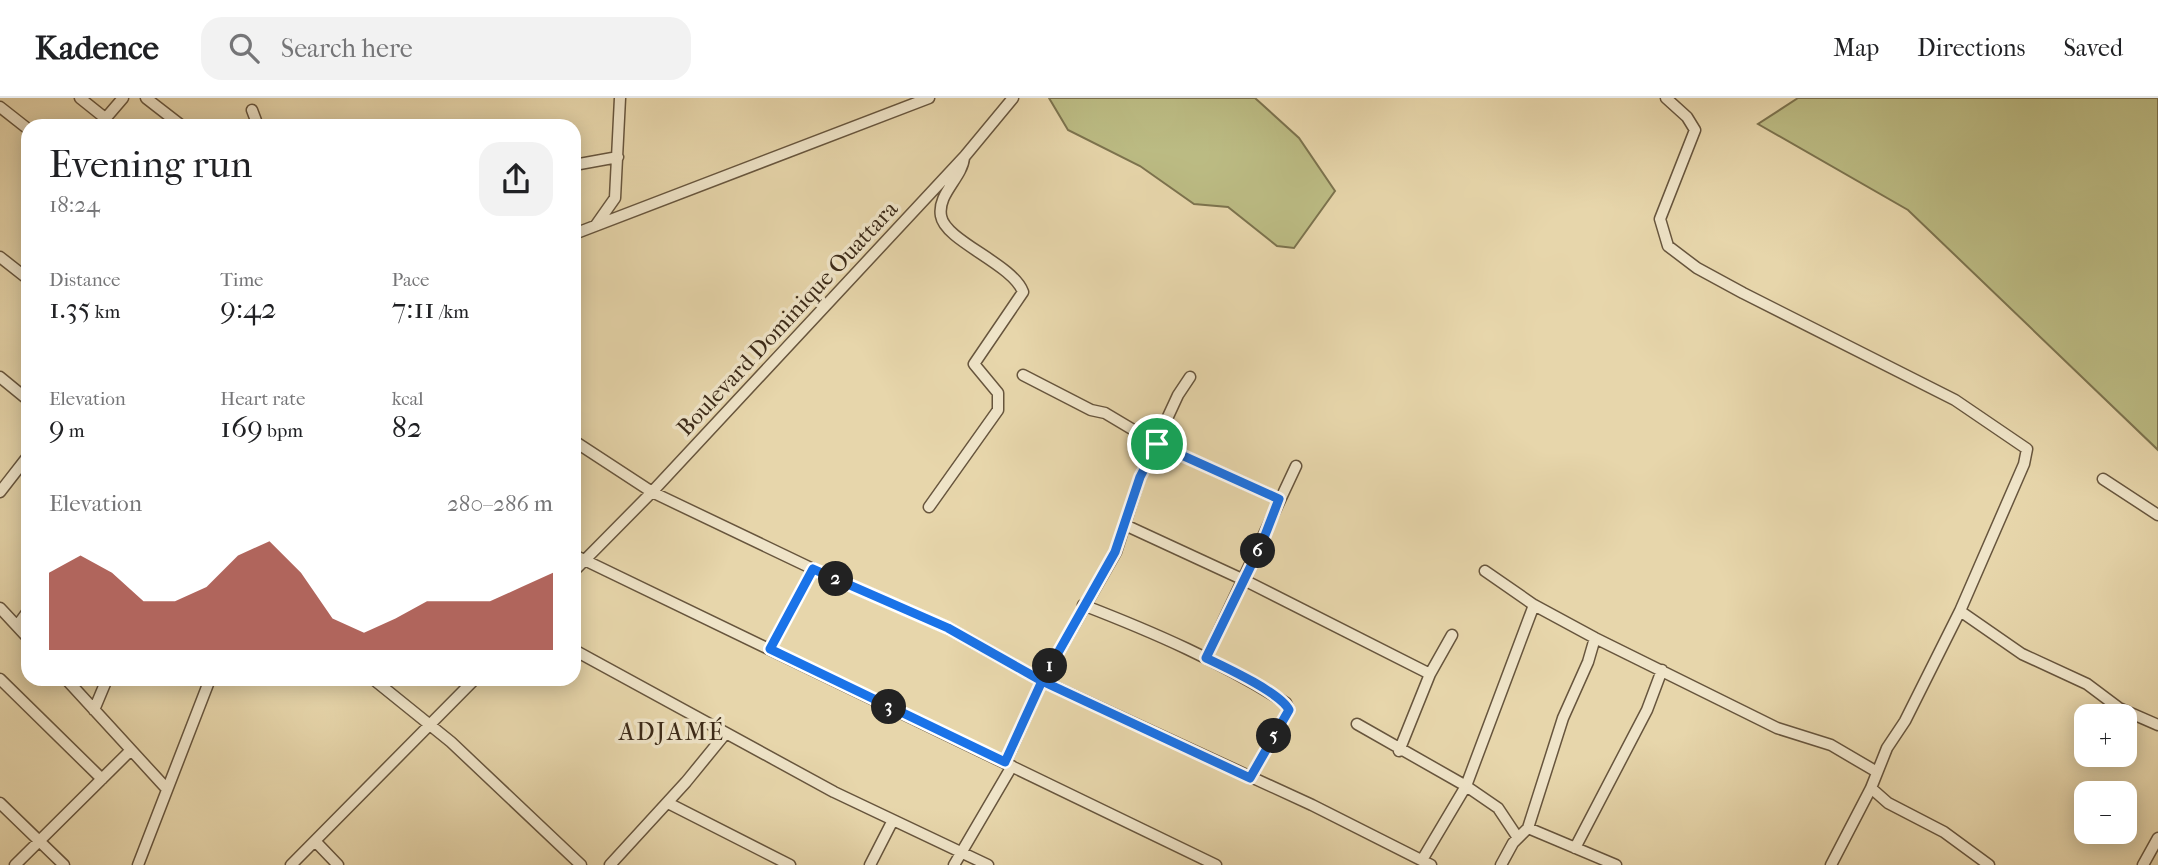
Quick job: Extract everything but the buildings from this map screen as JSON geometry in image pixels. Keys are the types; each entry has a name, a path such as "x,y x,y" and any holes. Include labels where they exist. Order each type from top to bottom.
{"street":[{"path":"80,98 99,119"},
{"path":"105,119 123,98"},
{"path":"146,98 173,119"},
{"path":"593,228 615,198 620,98"},
{"path":"581,232 929,98"},
{"name":"Boulevard Dominique Ouattara","path":"581,563 652,492 965,156 1013,98"},
{"path":"1666,98 1688,117 1695,130 1660,219 1668,246 1697,268 1755,300 1955,400 2027,449 2024,464 1960,611 1831,865"},
{"path":"0,107 21,124"},
{"path":"252,110 255,119"},
{"path":"929,507 998,410 998,393 974,364 1023,292 1021,286 997,265 945,227 941,216 942,204 963,168 965,156"},
{"path":"581,164 618,157"},
{"path":"0,257 21,274"},
{"path":"1023,375 1091,410 1105,413 1157,444 1279,499"},
{"path":"0,377 21,394"},
{"path":"954,865 1009,764 1042,681 1115,552 1140,477 1181,388 1190,377"},
{"path":"581,446 652,492 813,569 948,628 1042,681 1426,862 1466,786 1534,605"},
{"path":"0,491 21,465"},
{"path":"1206,658 1296,466"},
{"path":"2103,479 2158,515"},
{"path":"1125,525 1244,580 1430,674"},
{"path":"581,558 1216,865"},
{"path":"770,649 813,569"},
{"path":"1485,571 1534,605 1595,638 1777,728 1831,745 1877,772"},
{"path":"1083,605 1154,632 1286,703 1289,710 1250,778"},
{"path":"0,608 21,630"},
{"path":"1960,611 2022,654 2087,684 2119,708 2158,725"},
{"path":"17,626 21,621"},
{"path":"1399,751 1430,674 1452,635"},
{"path":"1501,865 1518,838 1528,828 1563,718 1588,662 1595,638"},
{"path":"581,654 834,792 988,865"},
{"path":"1575,848 1647,710 1662,670"},
{"path":"0,679 102,779"},
{"path":"72,686 166,788"},
{"path":"94,710 104,686"},
{"path":"138,865 207,686"},
{"path":"382,686 431,726 580,865"},
{"path":"291,865 468,686"},
{"path":"1357,724 1399,751 1466,786 1498,808 1518,838"},
{"path":"610,865 726,733"},
{"path":"15,865 131,750"},
{"path":"1871,788 1888,803 1944,832 1989,865"},
{"path":"0,803 64,865"},
{"path":"667,803 790,865"},
{"path":"870,865 893,820"},
{"path":"1528,828 1616,865"},
{"path":"2143,865 2158,838"},
{"path":"315,841 338,865"}],"green space":[{"path":"1049,98 1255,98 1299,138 1335,191 1294,248 1277,246 1228,207 1194,204 1140,166 1068,130"},
{"path":"1798,98 2158,98 2158,450 1908,210 1758,124"}],"district":[{"name":"ADJAMÉ","path":"672,732"}],"route":[{"path":"1157,444 1140,477 1115,552 1042,681 948,628 813,569 770,649 1005,762 1042,681 1250,778 1289,710 1286,703 1206,658 1262,543 1279,499 1157,444"}]}
